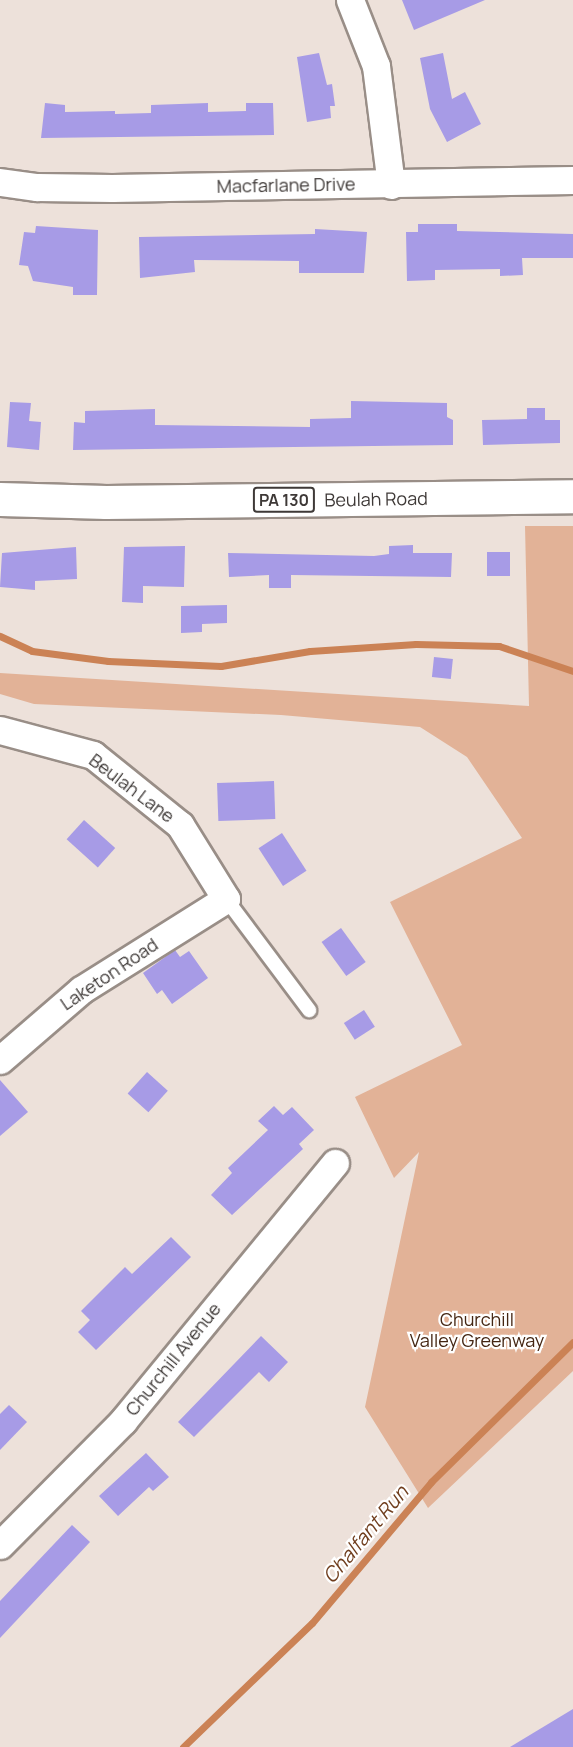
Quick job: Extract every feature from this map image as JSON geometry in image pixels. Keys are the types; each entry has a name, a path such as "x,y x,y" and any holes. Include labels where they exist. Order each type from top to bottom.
{"main road":[{"name":"Beulah Road","path":"0,499 106,502 573,496"}],"street":[{"path":"350,0 376,66 391,185"},
{"name":"Macfarlane Drive","path":"0,182 37,188 112,188 391,185 573,180"},
{"name":"Beulah Lane","path":"0,730 93,755 180,825 226,899"},
{"name":"Laketon Road","path":"0,1060 81,990 226,899"},
{"name":"Churchill Avenue","path":"0,1545 123,1421 335,1163"}],"lane":[{"path":"226,899 309,1010"}],"green space":[{"name":"Churchill Valley Greenway","path":"525,526 573,526 573,1371 428,1508 365,1407 419,1152 394,1178 355,1097 462,1045 390,902 522,838 467,757 420,727 281,715 34,704 0,694 0,673 529,706"}],"building":[{"path":"402,0 485,0 414,30"},
{"path":"319,53 327,85 332,84 335,106 330,106 331,118 307,122 297,57"},
{"path":"443,53 452,99 465,92 481,124 447,142 430,109 420,58"},
{"path":"45,103 65,105 65,112 115,111 115,114 151,113 151,105 208,103 208,112 246,111 246,103 273,103 274,135 41,138"},
{"path":"418,224 457,224 457,231 573,234 573,258 522,258 523,275 500,276 500,269 435,270 435,280 407,281 406,232 418,232"},
{"path":"36,226 98,230 97,295 73,295 73,287 33,281 28,266 19,265 24,232 35,233"},
{"path":"315,229 367,232 364,273 299,273 299,261 194,260 195,272 140,278 139,237 315,234"},
{"path":"351,401 447,403 447,417 453,420 453,445 73,450 74,422 85,423 85,411 155,409 155,425 310,427 310,419 351,418"},
{"path":"10,402 31,403 29,421 41,422 39,450 7,447"},
{"path":"527,408 545,408 545,420 560,420 560,443 483,445 482,420 527,419"},
{"path":"413,545 413,553 452,553 451,577 291,575 291,588 269,588 269,575 229,577 228,553 374,556 389,554 389,546"},
{"path":"185,546 184,587 143,586 143,603 122,602 124,547"},
{"path":"76,547 77,579 35,581 35,590 0,587 2,553"},
{"path":"487,552 510,552 510,576 487,576"},
{"path":"227,605 227,623 202,624 202,632 181,633 181,606"},
{"path":"434,657 453,659 451,679 432,677"},
{"path":"274,781 275,819 218,821 217,783"},
{"path":"84,820 115,848 98,867 67,839"},
{"path":"282,833 307,871 283,886 259,848"},
{"path":"341,928 366,962 346,976 322,942"},
{"path":"175,950 180,957 189,951 208,978 172,1004 162,990 157,994 143,973"},
{"path":"364,1010 375,1027 355,1040 344,1023"},
{"path":"147,1072 168,1091 148,1112 128,1094"},
{"path":"0,1080 28,1112 0,1136"},
{"path":"274,1106 283,1115 292,1107 314,1130 299,1144 303,1149 232,1215 211,1195 232,1173 228,1168 268,1130 258,1121"},
{"path":"171,1237 191,1257 96,1350 78,1332 90,1320 81,1311 125,1267 132,1274"},
{"path":"261,1336 288,1362 269,1382 259,1372 194,1437 178,1422"},
{"path":"9,1405 27,1422 0,1450 0,1414"},
{"path":"146,1453 169,1477 153,1491 149,1487 118,1516 99,1496"},
{"path":"72,1525 90,1542 0,1638 0,1601"},
{"path":"573,1709 573,1747 510,1747"}],"waterway":[{"path":"0,636 32,651 108,661 221,666 310,651 416,644 499,646 573,671"},
{"name":"Chalfant Run","path":"183,1747 312,1623 431,1482 573,1342"}]}
